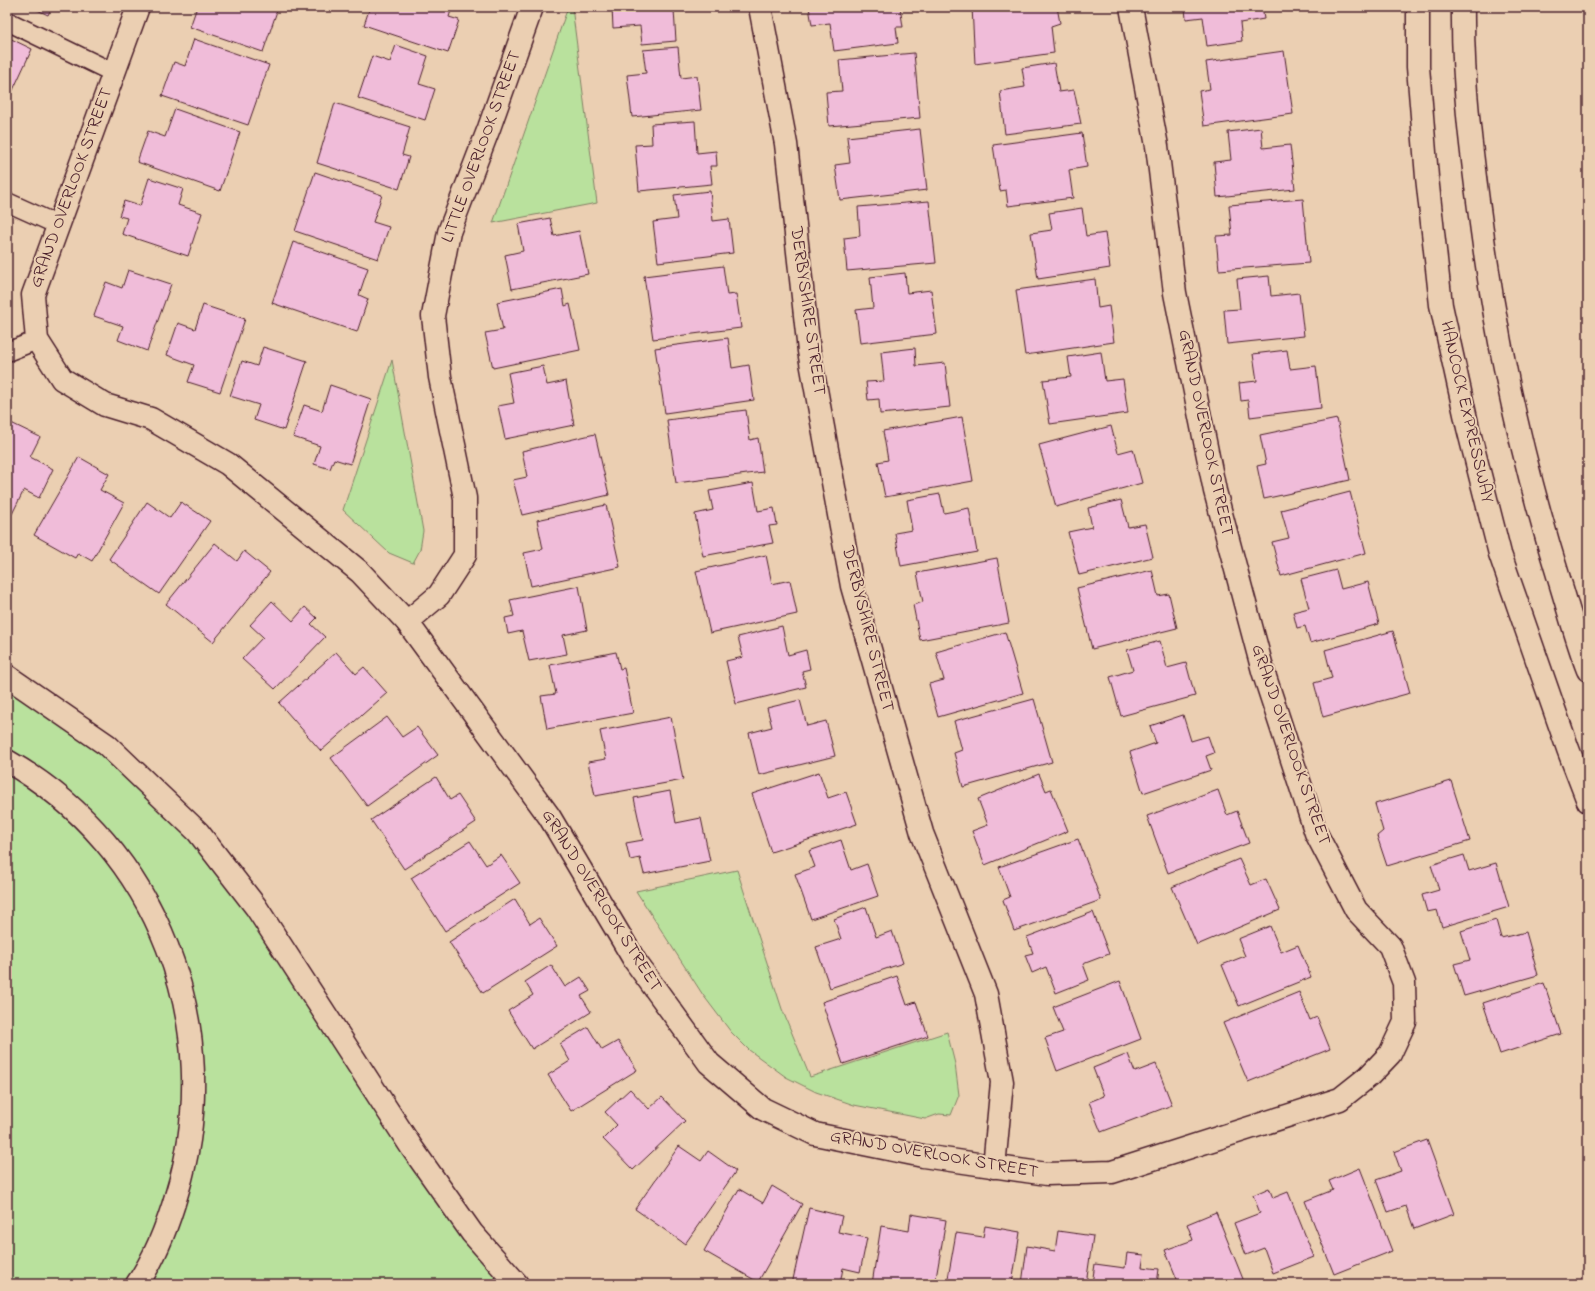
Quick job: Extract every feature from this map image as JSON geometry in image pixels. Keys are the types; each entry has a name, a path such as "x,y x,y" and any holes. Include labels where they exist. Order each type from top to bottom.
{"main road":[{"name":"GRAND OVERLOOK STREET","path":"138,7 33,295 36,340 62,379 105,405 150,419 228,464 360,572 407,622 549,816 635,961 709,1062 763,1109 815,1134 923,1156 1047,1174 1112,1172 1340,1099 1369,1076 1390,1054 1404,1022 1404,983 1390,946 1356,910 1316,833 1263,671 1215,491 1176,300 1157,146 1131,7"},
{"name":"LITTLE OVERLOOK STREET","path":"407,622 439,595 465,554 465,498 440,377 433,316 449,232 489,128 532,7"},
{"name":"DERBYSHIRE STREET","path":"760,7 786,144 809,351 852,586 922,833 986,994 1002,1082 994,1167"},
{"name":"HANCOCK EXPRESSWAY","path":"1418,7 1418,67 1427,177 1441,305 1468,428 1500,554 1568,749 1588,801"},
{"path":"1463,7 1471,155 1492,300 1511,400 1541,522 1588,670"},
{"path":"7,676 107,744 198,832 256,907 425,1166 472,1233 517,1284"},
{"path":"7,761 31,774 71,805 107,843 138,887 164,935 183,991 193,1054 192,1112 185,1166 168,1224 144,1274 137,1284"}],"lane":[{"path":"7,21 114,74"},
{"path":"7,202 58,225"},
{"path":"7,352 36,340"}],"green space":[{"path":"568,7 572,7 597,203 493,223"},
{"path":"392,360 423,531 420,550 413,563 389,553 343,510"},
{"path":"7,687 107,745 256,907 517,1284 7,1284"},
{"path":"737,870 782,1009 810,1077 947,1032 955,1064 959,1095 951,1115 939,1114 925,1119 854,1105 816,1092 786,1077 749,1050 731,1032 703,995 636,891"}],"building":[{"path":"31,7 52,7 48,15"},
{"path":"197,7 267,7 277,11 263,52 190,27"},
{"path":"370,7 452,7 449,17 459,20 448,53 364,25"},
{"path":"612,7 690,8 674,10 676,41 642,44 640,26 613,28"},
{"path":"809,7 900,7 903,27 896,27 898,43 834,51 830,23 812,25"},
{"path":"972,7 1057,7 1060,23 1051,26 1054,53 975,64"},
{"path":"1185,7 1262,7 1264,19 1240,23 1242,41 1207,46 1203,17 1186,19"},
{"path":"7,37 32,49 7,103"},
{"path":"194,39 269,65 248,125 162,96 174,62 185,66"},
{"path":"396,45 428,56 419,84 435,89 425,120 358,98 372,56 390,62"},
{"path":"678,47 681,78 697,76 701,110 632,117 627,75 646,73 643,50"},
{"path":"1284,51 1293,114 1204,126 1199,91 1210,89 1206,62"},
{"path":"914,53 920,118 829,126 826,92 842,91 839,60"},
{"path":"1054,63 1059,92 1074,90 1081,124 1005,134 1000,91 1025,87 1022,68"},
{"path":"335,103 410,127 402,155 409,157 399,189 317,163"},
{"path":"175,109 240,132 220,191 137,162 148,131 165,137"},
{"path":"695,121 697,153 716,151 717,166 710,166 712,184 639,191 635,145 652,144 651,124"},
{"path":"1261,128 1263,148 1290,145 1295,189 1217,197 1214,162 1231,160 1228,132"},
{"path":"920,129 927,190 840,200 835,165 850,163 847,137"},
{"path":"1082,133 1087,167 1069,170 1073,198 1008,206 1006,190 1000,191 993,145"},
{"path":"315,172 382,195 373,222 389,227 378,259 295,231"},
{"path":"149,178 183,189 178,205 202,213 188,256 122,234 127,218 119,216 124,201 140,206"},
{"path":"710,191 713,221 729,219 733,253 658,262 653,222 677,219 674,195"},
{"path":"1303,199 1309,263 1219,270 1216,236 1232,235 1229,205"},
{"path":"929,201 936,263 847,271 844,238 860,236 858,207"},
{"path":"1082,208 1086,236 1105,233 1110,268 1038,279 1031,233 1052,230 1049,213"},
{"path":"550,218 554,236 579,231 588,274 512,289 505,255 523,251 518,224"},
{"path":"293,242 368,268 359,295 368,299 357,332 272,303"},
{"path":"723,266 727,295 736,294 741,328 653,339 644,276"},
{"path":"128,270 171,284 147,351 118,340 123,326 94,316 106,282 122,288"},
{"path":"905,273 907,293 931,290 937,334 860,343 856,310 873,308 870,277"},
{"path":"1269,276 1271,296 1299,293 1304,336 1227,344 1224,310 1240,309 1237,279"},
{"path":"1095,279 1098,308 1109,306 1114,342 1025,355 1016,290"},
{"path":"562,289 565,306 570,304 580,350 493,368 485,333 503,330 497,302"},
{"path":"203,305 245,319 220,392 188,382 194,365 167,355 178,323 195,329"},
{"path":"728,338 732,368 749,365 754,400 665,413 655,348"},
{"path":"263,347 307,361 284,430 254,420 259,405 230,396 242,361 257,366"},
{"path":"915,348 916,366 945,363 950,407 880,414 879,399 868,400 866,382 884,381 881,352"},
{"path":"1287,350 1290,369 1316,366 1321,408 1250,417 1248,400 1241,401 1239,383 1257,381 1253,354"},
{"path":"1101,352 1105,381 1123,379 1128,413 1050,424 1043,380 1071,377 1068,357"},
{"path":"543,366 547,385 566,381 574,425 505,439 498,406 514,403 508,373"},
{"path":"330,385 371,399 350,464 334,459 330,469 314,464 320,446 293,437 304,405 322,411"},
{"path":"746,410 750,440 758,438 763,472 676,483 667,420"},
{"path":"962,417 973,481 885,497 878,462 888,460 883,431"},
{"path":"1337,419 1350,480 1264,499 1257,466 1266,464 1260,435"},
{"path":"7,421 40,437 30,457 53,469 39,498 24,490 12,514 7,512"},
{"path":"1111,426 1118,453 1133,449 1142,483 1056,507 1039,445"},
{"path":"595,434 609,495 522,515 513,480 527,477 522,451"},
{"path":"79,457 109,474 100,490 124,503 92,561 78,553 75,558 34,535"},
{"path":"753,483 758,511 774,508 777,525 769,526 773,543 703,556 695,514 713,510 709,491"},
{"path":"1350,492 1366,553 1281,576 1272,542 1289,538 1281,510"},
{"path":"940,494 944,513 969,508 977,552 901,566 895,533 912,530 907,500"},
{"path":"1121,500 1128,527 1145,524 1153,557 1079,575 1068,532 1092,527 1088,508"},
{"path":"147,502 170,518 181,502 210,521 159,594 109,559"},
{"path":"606,505 620,567 531,586 524,553 543,549 537,520"},
{"path":"215,543 237,561 244,551 270,572 213,642 166,604"},
{"path":"766,555 772,584 790,580 797,614 710,633 696,571"},
{"path":"997,558 1009,623 920,640 913,605 923,602 917,573"},
{"path":"1152,570 1158,596 1169,594 1177,628 1092,649 1077,588"},
{"path":"1336,570 1341,589 1368,582 1379,624 1310,643 1305,626 1297,628 1293,612 1309,608 1301,579"},
{"path":"579,586 587,630 563,635 567,654 529,661 522,631 508,634 505,618 514,616 510,600"},
{"path":"272,601 293,621 305,607 317,618 311,624 325,637 275,689 242,659 263,637 250,625"},
{"path":"782,626 788,655 806,650 810,669 802,671 806,687 736,704 726,661 743,657 738,637"},
{"path":"1393,631 1410,693 1323,717 1314,683 1332,678 1325,650"},
{"path":"1005,632 1023,693 938,717 929,684 944,680 936,652"},
{"path":"1160,641 1167,668 1186,663 1195,696 1121,716 1110,677 1133,670 1127,650"},
{"path":"336,652 356,674 364,667 387,693 321,751 279,703"},
{"path":"616,652 620,669 624,668 633,713 547,729 541,696 556,694 550,665"},
{"path":"1034,699 1052,762 963,787 954,753 962,750 954,721"},
{"path":"800,700 807,726 826,721 835,756 759,775 749,733 772,727 767,708"},
{"path":"1183,715 1191,741 1208,736 1214,753 1206,756 1211,770 1143,793 1130,752 1156,743 1150,726"},
{"path":"387,717 402,737 417,727 438,755 367,806 331,758"},
{"path":"671,717 683,780 595,796 588,762 606,759 600,731"},
{"path":"819,772 828,798 846,792 857,824 771,852 752,794"},
{"path":"1039,774 1046,791 1051,789 1068,831 985,865 972,831 988,825 978,799"},
{"path":"436,777 450,800 458,795 476,822 404,869 371,820"},
{"path":"1451,781 1470,841 1387,866 1377,836 1383,831 1375,804"},
{"path":"1218,790 1227,815 1237,811 1249,843 1168,873 1147,816"},
{"path":"670,791 676,823 701,818 710,861 644,874 640,858 630,860 626,843 643,840 634,798"},
{"path":"1078,839 1101,900 1014,931 1003,900 1010,897 999,867"},
{"path":"841,840 851,870 867,864 878,896 811,919 795,874 815,867 809,851"},
{"path":"470,841 486,865 501,855 520,883 445,931 411,878"},
{"path":"1464,855 1469,871 1496,863 1509,907 1442,927 1437,910 1427,912 1422,895 1439,890 1431,865"},
{"path":"1239,859 1251,885 1266,879 1280,910 1197,945 1172,887"},
{"path":"515,899 530,924 539,918 557,946 483,993 449,942"},
{"path":"866,907 876,937 892,931 903,963 830,988 816,947 841,939 834,919"},
{"path":"1093,912 1109,954 1083,964 1089,980 1056,993 1046,967 1032,973 1025,955 1033,953 1027,937"},
{"path":"1496,920 1501,938 1526,932 1538,975 1464,996 1454,964 1470,960 1461,931"},
{"path":"1270,926 1281,952 1298,945 1311,977 1239,1006 1222,965 1245,956 1238,939"},
{"path":"551,965 565,987 581,977 590,991 581,996 591,1012 532,1049 508,1011 533,995 525,982"},
{"path":"897,976 907,1005 916,1002 928,1036 843,1064 822,1002"},
{"path":"1120,981 1141,1039 1057,1071 1045,1038 1063,1032 1053,1007"},
{"path":"1544,983 1561,1034 1500,1054 1483,1003"},
{"path":"1299,992 1310,1020 1317,1017 1330,1049 1248,1082 1223,1023"},
{"path":"588,1027 602,1050 618,1041 637,1070 571,1111 548,1075 570,1061 560,1044"},
{"path":"1128,1054 1135,1072 1156,1064 1172,1105 1101,1132 1089,1102 1104,1096 1093,1068"},
{"path":"630,1089 649,1109 662,1097 685,1121 633,1170 603,1139 617,1125 605,1112"},
{"path":"1427,1140 1454,1214 1414,1229 1406,1206 1388,1212 1376,1180 1401,1171 1394,1152"},
{"path":"679,1146 701,1161 708,1151 736,1171 685,1244 635,1209"},
{"path":"1360,1168 1392,1251 1334,1274 1305,1201 1333,1190 1329,1181"},
{"path":"772,1186 802,1204 758,1282 704,1251 739,1189 763,1203"},
{"path":"1269,1188 1273,1198 1288,1192 1314,1257 1273,1273 1264,1248 1246,1255 1234,1223 1260,1213 1253,1195"},
{"path":"809,1208 842,1216 838,1232 867,1238 860,1272 843,1268 840,1284 792,1284"},
{"path":"1216,1212 1245,1284 1179,1284 1165,1250 1193,1240 1187,1224"},
{"path":"911,1214 946,1220 935,1284 872,1284 881,1226 909,1231"},
{"path":"985,1226 1020,1232 1012,1284 947,1284 956,1233 983,1237"},
{"path":"1058,1231 1093,1236 1086,1284 1022,1284 1027,1246 1055,1251"},
{"path":"1127,1253 1144,1255 1142,1267 1159,1269 1157,1284 1092,1284 1095,1264 1125,1268"}]}
